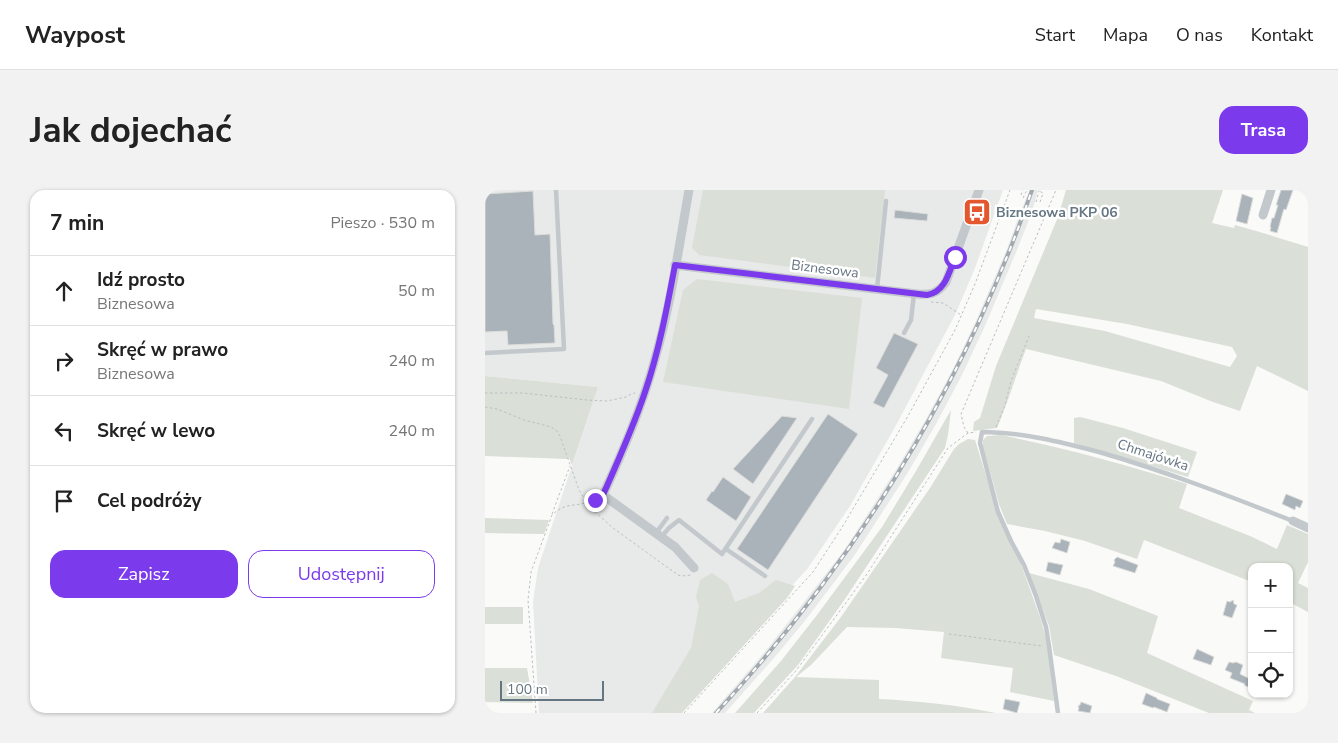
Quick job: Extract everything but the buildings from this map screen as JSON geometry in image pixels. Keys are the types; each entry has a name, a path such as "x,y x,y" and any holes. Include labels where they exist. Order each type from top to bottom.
{"street":[{"path":"689,190 664,326 646,392 603,495 675,548 694,568"},
{"name":"Biznesowa","path":"675,265 914,294 932,294 941,288 945,282 979,190"},
{"path":"1263,215 1271,190"},
{"name":"Chmajówka","path":"1293,521 1308,528"}],"lane":[{"path":"485,354 564,349 557,190"},
{"path":"877,289 886,201"},
{"path":"904,333 911,320 914,294"},
{"path":"658,535 679,520 722,554 812,419"},
{"path":"982,432 980,443 998,512 1024,565 1046,627 1059,713"},
{"name":"Chmajówka","path":"982,432 1002,432 1071,445 1123,459 1176,476 1293,521"},
{"path":"658,535 667,518"},
{"path":"726,549 765,576"}],"path":[{"path":"684,713 813,572 841,529 903,424 955,330 975,284 1010,190"},
{"path":"1021,195 1023,190"},
{"path":"1023,198 1027,190"},
{"path":"968,433 961,414 1055,190"},
{"path":"1040,191 1043,193 1040,202"},
{"path":"1036,202 1040,191"},
{"path":"939,303 948,306 961,315"},
{"path":"993,432 1005,405 1011,381 1029,336"},
{"path":"485,393 523,393 607,401 646,392"},
{"path":"485,407 497,409 556,430 560,436 579,490 584,498 590,501 593,510 613,528 678,575 695,575 694,568"},
{"path":"757,713 795,672 861,582 948,448 968,433 982,432"},
{"path":"536,713 528,600 531,572 571,466"},
{"path":"552,515 562,507 595,500 603,495"},
{"path":"949,634 1049,647"}],"shaded area":[{"path":"485,190 1003,190 975,268 956,313 850,506 808,568 679,713 539,713 533,602 538,568 598,387 485,376"},
{"path":"703,190 885,190 875,278 699,255 692,248"},
{"path":"1030,190 1038,190 1032,212 985,326 962,375 907,474 854,556 804,622 725,713 712,713 764,653 843,552 896,470 952,371 975,323"},
{"path":"1066,190 1223,190 1212,223 1234,228 1235,225 1308,247 1308,391 1257,366 1240,411 1161,381 1026,349 997,428 973,431 974,422 980,418 996,366 1058,217","holes":["1036,309 1127,324 1232,347 1237,356 1230,367 1105,331 1034,318"]},
{"path":"697,279 862,298 849,409 663,382 683,290"},
{"path":"485,376 598,387 572,465 569,458 485,456"},
{"path":"951,410 945,448 845,599 798,665 754,713 735,713 781,661 882,527"},
{"path":"1080,417 1123,428 1197,452 1188,477 1074,443 1074,418"},
{"path":"1001,435 1048,445 1187,484 1179,508 1250,536 1277,549 1287,525 1308,534 1308,562 1298,583 1308,588 1308,612 1293,604 1293,563 1248,563 1248,580 1144,540 1137,559 1085,541 1007,524 999,504 983,447 983,440 987,436"},
{"path":"968,439 975,440 999,517 1020,561 1041,620 1048,646 1054,701 1010,692 1013,668 941,658 944,632 896,628 847,627 811,665 796,677 879,680 879,699 937,704 996,713 763,713 795,677 841,617 930,488 954,449"},
{"path":"485,518 549,520 544,534 485,533"},
{"path":"712,573 728,584 735,602 759,593 776,580 795,586 787,598 682,713 652,713 691,648 699,606 696,597 700,580"},
{"path":"1029,573 1089,589 1158,616 1147,653 1253,701 1249,710 1255,713 1209,713 1116,676 1054,655 1049,626"},
{"path":"485,607 523,607 523,624 485,624"},
{"path":"485,668 527,668 533,703 485,702"}],"railway":[{"path":"716,713 767,655 815,595 860,532 901,468 939,402 974,333 1005,263 1032,190"}],"place":[{"name":"Biznesowa PKP 06","path":"977,212"}],"route":[{"path":"595,500 603,495 646,392 664,326 675,265 927,295 941,288 955,257"}]}
